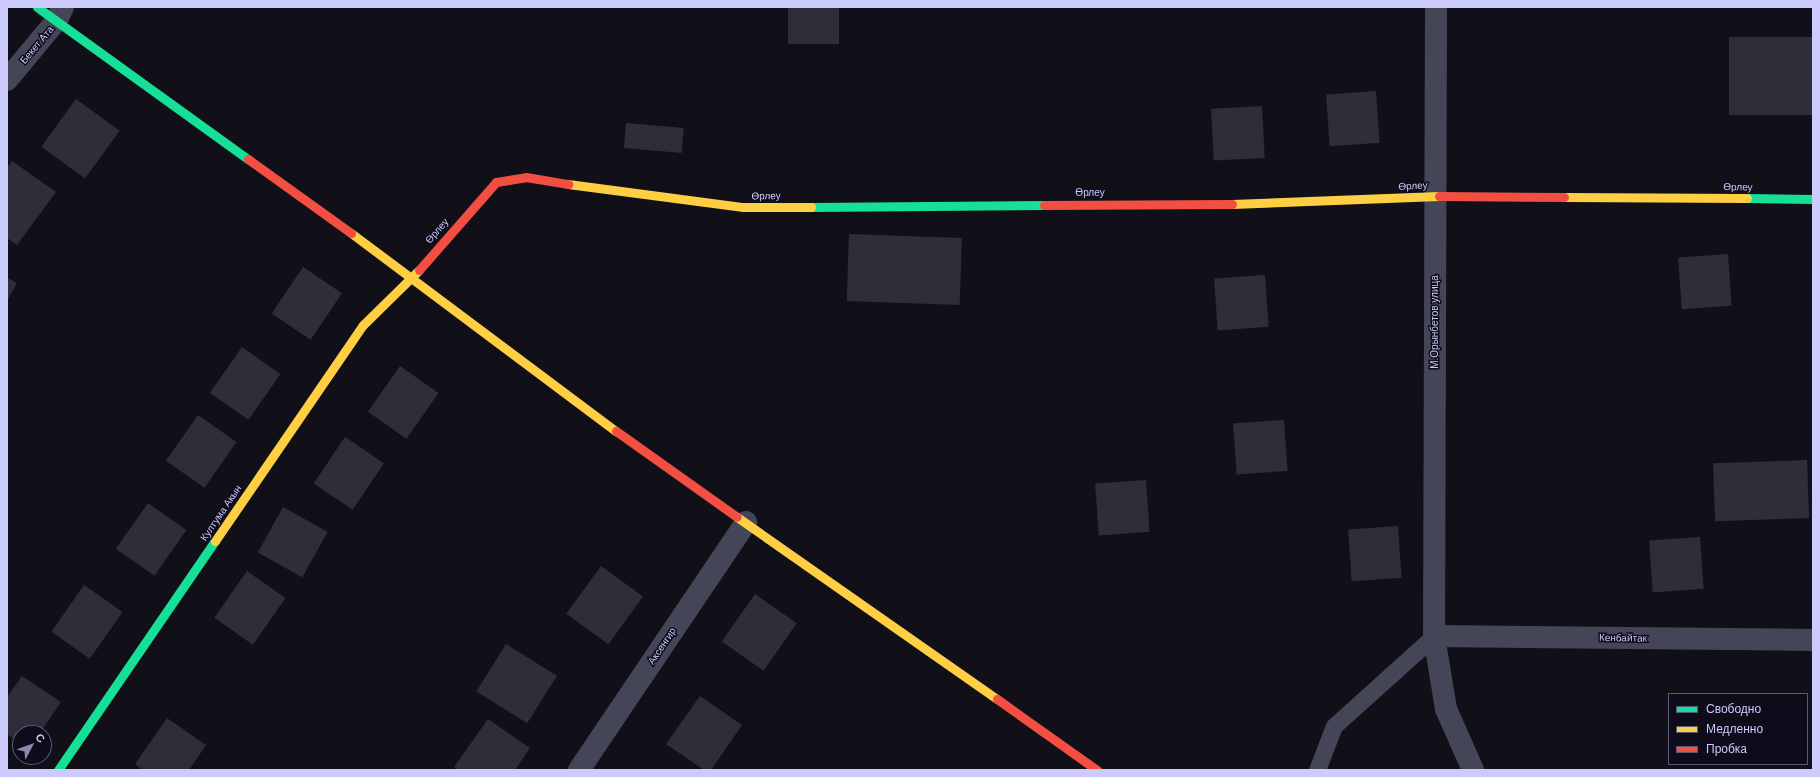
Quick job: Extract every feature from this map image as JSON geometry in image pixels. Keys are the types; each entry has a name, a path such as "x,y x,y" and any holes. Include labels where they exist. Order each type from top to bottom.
{"street":[{"path":"37,7 60,14 626,438 1090,768"},
{"name":"М.Орынбетов улица","path":"1436,7 1434,636 1446,709 1473,770"},
{"name":"Бекет Ата","path":"7,80 60,14"},
{"name":"Өрлеу","path":"412,277 496,182 526,177 600,190 743,207 1278,204 1435,196 1813,199"},
{"name":"Култума Акын","path":"58,770 363,324 412,277"},
{"name":"Аксенгир","path":"579,770 746,522"},
{"name":"Кенбайтак","path":"1434,636 1813,640"}],"lane":[{"path":"1317,770 1334,726 1434,636"}],"building":[{"path":"788,7 839,7 839,44 788,44"},
{"path":"1729,37 1813,37 1813,115 1729,115"},
{"path":"1376,91 1380,143 1330,146 1326,94"},
{"path":"76,99 120,131 85,178 41,147"},
{"path":"1262,106 1265,158 1214,161 1211,109"},
{"path":"626,123 684,128 682,153 624,148"},
{"path":"12,161 56,192 17,245 7,238 7,168"},
{"path":"849,234 962,238 960,305 847,301"},
{"path":"1728,254 1732,306 1682,309 1678,257"},
{"path":"303,267 342,293 311,340 272,313"},
{"path":"1265,275 1269,327 1218,330 1214,279"},
{"path":"7,278 17,283 7,301"},
{"path":"242,347 281,374 248,420 210,393"},
{"path":"400,366 439,393 406,439 368,412"},
{"path":"198,415 237,442 204,488 166,461"},
{"path":"1284,420 1288,471 1237,474 1233,424"},
{"path":"345,437 384,463 353,510 314,483"},
{"path":"1807,460 1809,518 1715,521 1713,463"},
{"path":"1146,480 1150,532 1099,535 1095,484"},
{"path":"148,503 187,530 154,576 116,549"},
{"path":"283,507 328,532 302,577 258,552"},
{"path":"1398,526 1402,578 1352,581 1348,529"},
{"path":"1700,537 1704,589 1653,592 1649,541"},
{"path":"601,566 643,597 608,644 566,614"},
{"path":"247,571 286,598 253,645 214,618"},
{"path":"84,585 123,612 90,659 51,632"},
{"path":"755,594 797,623 764,671 722,642"},
{"path":"506,644 557,676 527,723 476,691"},
{"path":"22,676 61,702 45,725 12,725 12,737 7,734 7,697"},
{"path":"700,696 742,725 711,770 704,770 666,744"},
{"path":"167,718 206,745 189,770 143,770 135,764"},
{"path":"488,719 530,748 515,770 459,770 454,767"}],"traffic: fast":[{"path":"37,7 248,159"},
{"path":"1747,198 1813,199"},
{"path":"811,207 1044,205"},
{"path":"58,770 215,541"}],"traffic: slow":[{"path":"568,184 743,207 811,207"},
{"path":"1232,204 1439,196"},
{"path":"1564,197 1747,198"},
{"path":"351,233 616,431"},
{"path":"215,541 363,325 419,270"},
{"path":"737,517 997,699"}],"traffic: jam":[{"path":"248,159 351,233"},
{"path":"419,270 496,182 526,177 568,184"},
{"path":"1439,196 1564,197"},
{"path":"1044,205 1232,204"},
{"path":"616,431 737,517"},
{"path":"997,699 1097,770"}]}
